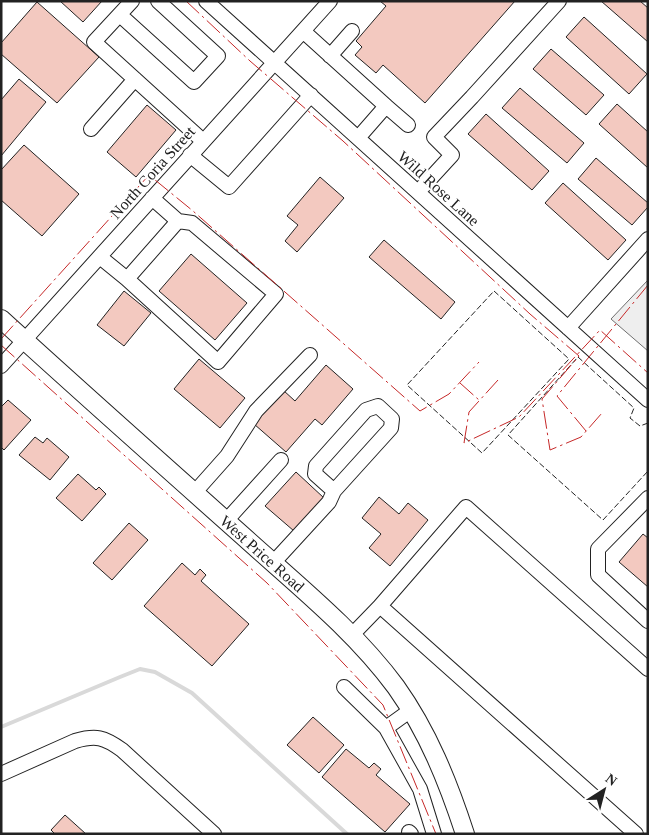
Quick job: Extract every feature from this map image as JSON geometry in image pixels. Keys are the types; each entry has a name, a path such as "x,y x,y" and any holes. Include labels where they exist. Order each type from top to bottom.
{"main road":[{"name":"West Price Road","path":"1,319 273,563 351,636 380,667 412,710 438,760 465,834"}],"street":[{"path":"132,1 94,42 203,141"},
{"path":"120,14 194,82 218,56 158,1"},
{"name":"Wild Rose Lane","path":"206,1 648,400"},
{"name":"North Coria Street","path":"1,366 330,1"},
{"path":"418,192 452,155 434,137 559,1"},
{"path":"302,30 408,125"},
{"path":"330,56 352,31"},
{"path":"91,129 135,79"},
{"path":"190,155 230,187 311,96"},
{"path":"358,138 386,106"},
{"path":"100,257 127,279 218,362 276,294 192,223 178,221 152,198"},
{"path":"127,279 178,221"},
{"path":"568,328 648,239"},
{"path":"195,492 236,443 256,411 310,355"},
{"path":"273,563 329,502 334,491 391,428 392,419 378,406 366,410 316,466 315,474 334,491"},
{"path":"226,521 281,460"},
{"path":"648,498 598,549 598,575 648,621"},
{"path":"351,636 380,606 466,507 648,669"},
{"path":"380,606 636,834"},
{"path":"344,687 386,728 420,789 434,834"},
{"path":"386,728 412,710"},
{"path":"1,774 75,741 100,738 111,742 122,750 214,834"}],"shaded area":[{"path":"648,280 648,351 611,319"}],"building":[{"path":"60,1 102,1 83,22"},
{"path":"380,1 515,1 425,103 383,65 376,73 355,55 362,47 356,41 386,6"},
{"path":"601,1 640,1 648,8 648,42"},
{"path":"37,2 99,57 57,103 1,54 1,43"},
{"path":"584,17 647,74 629,94 566,37"},
{"path":"551,49 604,95 586,115 533,69"},
{"path":"19,79 46,102 1,156 1,100"},
{"path":"520,88 584,143 567,163 502,108"},
{"path":"617,104 648,132 648,168 599,124"},
{"path":"147,105 176,130 136,177 107,152"},
{"path":"486,114 549,171 532,190 468,134"},
{"path":"24,145 79,194 42,236 1,200 1,170"},
{"path":"596,158 648,203 648,207 632,225 578,179"},
{"path":"320,177 344,198 297,252 285,241 298,225 287,216"},
{"path":"563,183 626,240 608,260 545,203"},
{"path":"384,240 455,302 441,319 369,257"},
{"path":"191,254 247,303 215,340 159,291"},
{"path":"124,291 151,313 124,346 97,325"},
{"path":"199,359 245,398 220,428 174,389"},
{"path":"326,365 353,389 322,425 315,419 286,452 254,424 283,390 295,401"},
{"path":"8,400 31,420 4,450 1,447 1,407"},
{"path":"35,437 43,443 47,438 69,457 50,480 19,455"},
{"path":"296,472 324,498 294,531 265,506"},
{"path":"78,474 96,490 99,487 106,494 82,521 56,498"},
{"path":"379,497 399,514 408,503 428,520 390,566 369,548 381,534 362,518"},
{"path":"129,523 148,540 112,580 93,563"},
{"path":"643,534 648,538 648,587 619,562"},
{"path":"182,563 195,575 200,569 206,575 201,581 249,624 212,666 144,606"},
{"path":"313,717 344,745 319,773 287,745"},
{"path":"346,749 369,768 374,763 381,769 376,775 410,804 385,832 322,777"},
{"path":"65,815 86,834 55,834 51,830"}],"waterway":[{"path":"1,727 140,669 155,672 192,693 347,834"}],"fence":[{"path":"494,291 569,359 482,453 407,385 494,291"},
{"path":"648,423 640,426 630,418 634,408 578,357 508,435 603,520 648,471"}],"power":[{"path":"186,1 250,61 343,141 530,314 579,356 542,399 550,450 581,437 602,413"},
{"path":"1,339 149,175 193,211 420,411 449,394 479,362"},
{"path":"586,431 557,396 648,285"},
{"path":"498,380 469,412 464,443 519,417 600,330 648,373"},
{"path":"1,345 267,583 383,705 436,834"},
{"path":"460,383 479,400"}]}
